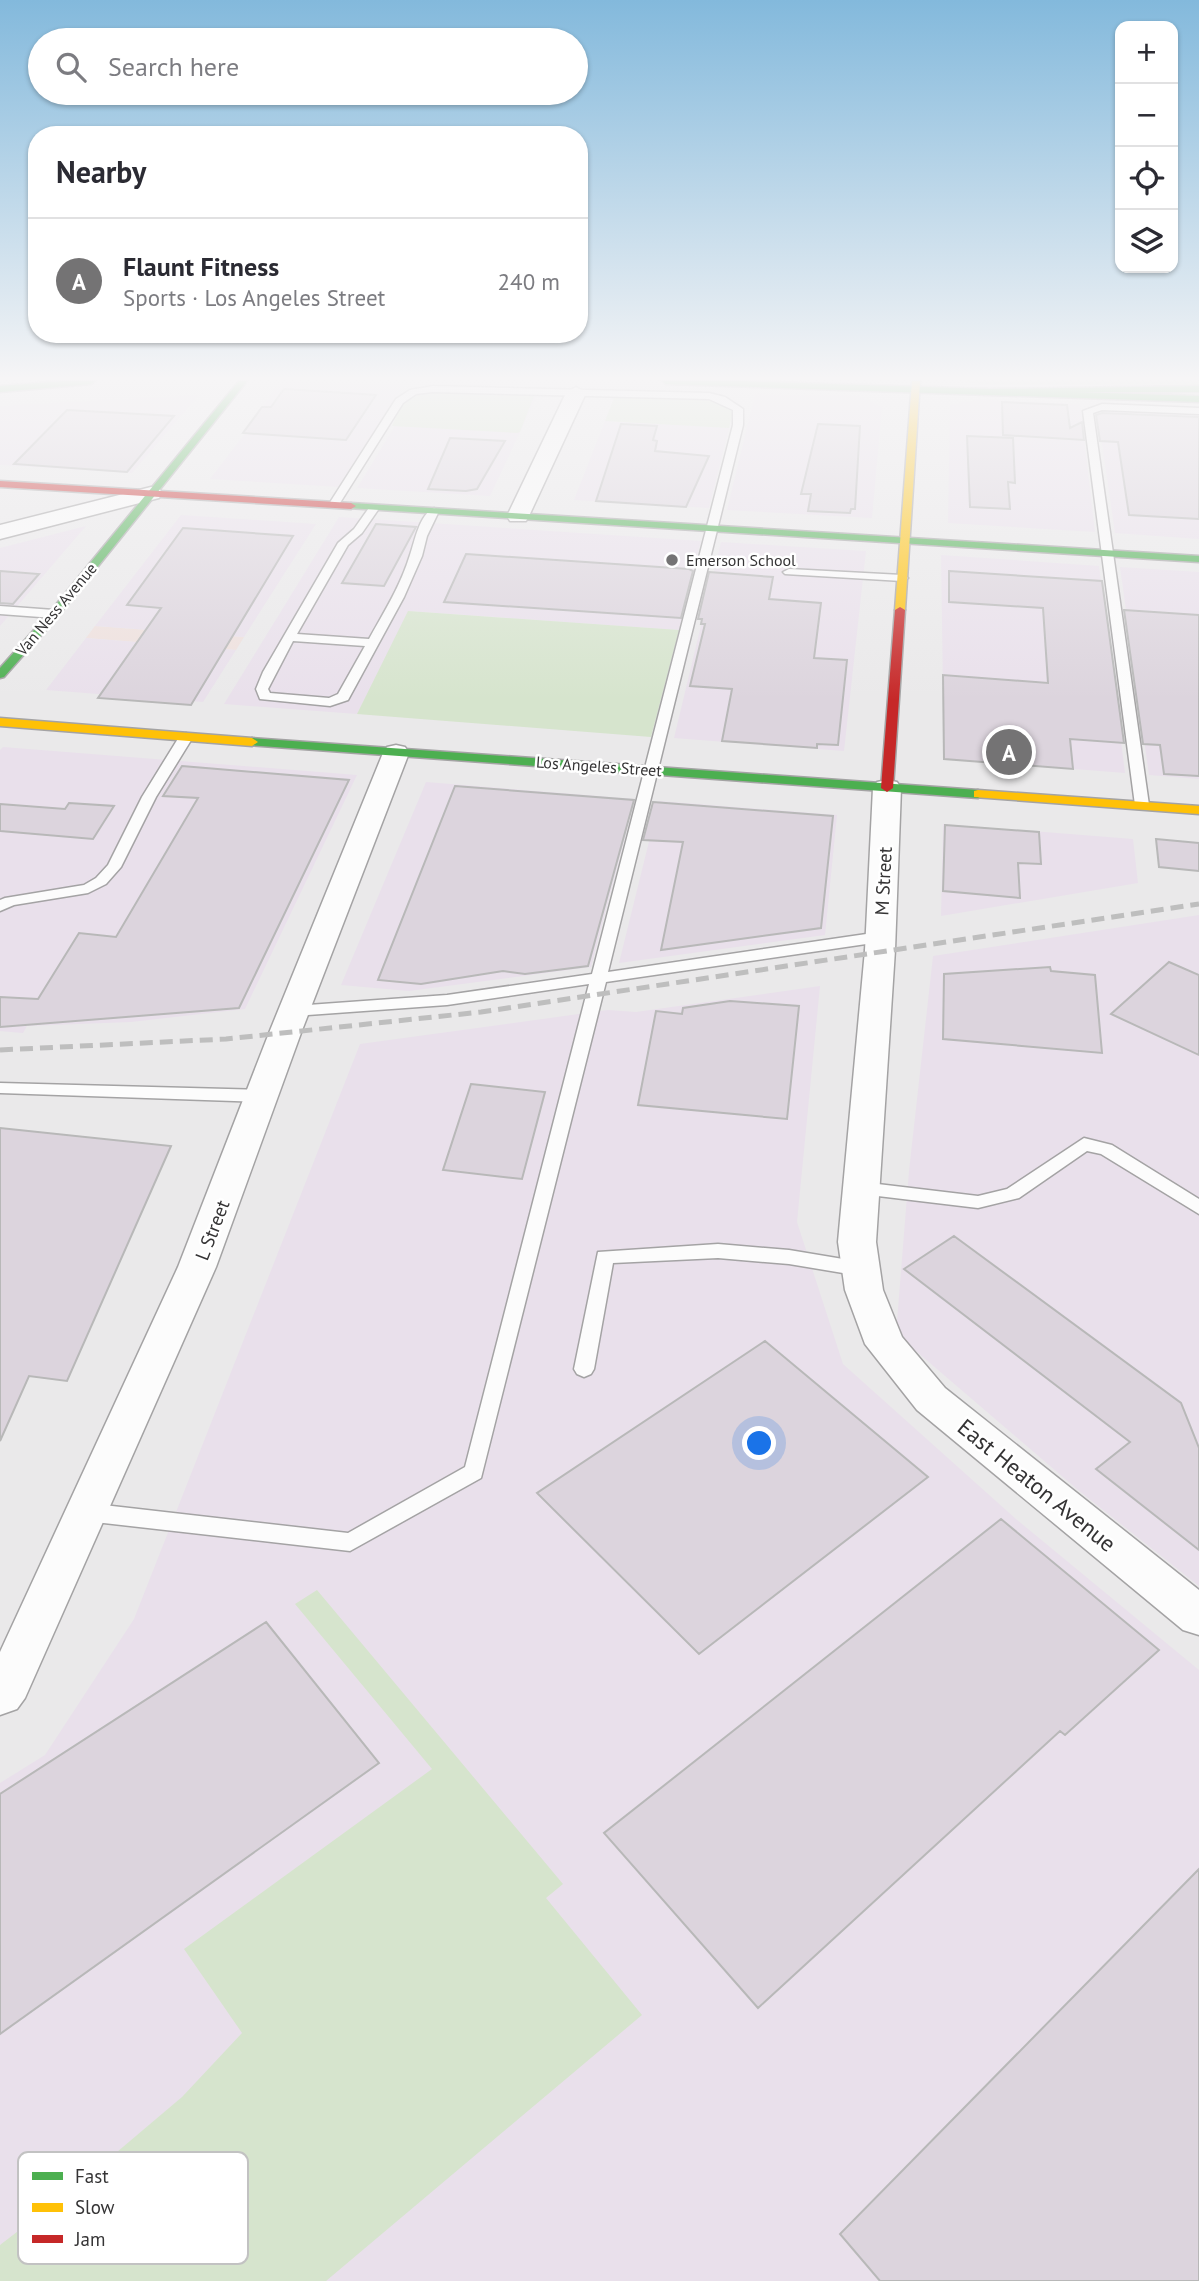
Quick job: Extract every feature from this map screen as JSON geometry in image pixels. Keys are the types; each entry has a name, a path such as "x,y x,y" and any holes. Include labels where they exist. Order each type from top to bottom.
{"main road":[{"path":"58,487 1199,559"},
{"name":"Van Ness Avenue","path":"0,675 54,614 156,487"},
{"name":"M Street","path":"887,788 909,487"},
{"name":"Los Angeles Street","path":"0,722 1199,810"}],"street":[{"path":"518,516 531,487"},
{"path":"0,532 151,493"},
{"name":"L Street","path":"0,1694 9,1683 197,1267 293,1011 396,753"},
{"name":"M Street","path":"885,1344 864,1290 858,1242 880,937 887,788"},
{"name":"East Heaton Avenue","path":"885,1344 931,1399 1199,1616"}],"lane":[{"path":"334,504 345,487"},
{"path":"86,1512 350,1542 474,1472 722,487"},
{"path":"1099,487 1142,805"},
{"path":"375,507 358,531 344,543 269,672 262,690 265,696 330,702 340,700 398,597 416,556 421,536 434,511"},
{"path":"789,572 902,578"},
{"path":"0,610 54,614"},
{"path":"290,637 371,643"},
{"path":"0,906 10,901 88,889 101,881 114,867 149,797 186,737"},
{"path":"293,1011 447,1000 880,937"},
{"path":"0,1087 262,1096"},
{"path":"861,1188 978,1202 1013,1194 1084,1143 1106,1149 1199,1208"},
{"path":"584,1369 605,1257 718,1251 789,1257 861,1269"}],"shaded area":[{"path":"357,487 494,487 490,496"},
{"path":"579,487 714,487 709,508 574,500"},
{"path":"732,487 875,487 872,518 727,510"},
{"path":"949,487 1090,487 1095,532 948,523"},
{"path":"1108,487 1199,487 1199,539 1115,533"},
{"path":"181,515 316,524 244,637 95,626"},
{"path":"339,517 701,541 679,630 409,611 357,714 224,704"},
{"path":"86,526 25,597 0,626 0,548"},
{"path":"721,542 866,551 844,751 674,738"},
{"path":"941,555 1099,566 1125,773 944,759"},
{"path":"1120,567 1199,572 1199,779 1149,775"},
{"path":"95,626 244,637 236,650 86,638"},
{"path":"86,638 236,650 203,702 46,690"},
{"path":"3,747 357,775 245,1009 131,1022 27,1026 23,1033 0,1031 0,750"},
{"path":"426,782 635,799 591,967 409,991 341,985"},
{"path":"659,801 837,815 825,935 619,963"},
{"path":"943,824 1133,839 1138,883 941,916"},
{"path":"1199,915 1199,1586 1078,1490 896,1334 909,1171 933,956"},
{"path":"820,986 797,1222 843,1364 1016,1519 1199,1670 1199,2281 0,2281 0,1783 45,1755 134,1619 360,1044 608,1010 636,1012"}],"green space":[{"path":"408,611 679,630 651,737 357,714"},
{"path":"317,1590 563,1884 546,1898 642,2015 326,2281 0,2281 0,2245 18,2231 18,2264 248,2264 248,2152 117,2152 182,2097 242,2033 184,1949 432,1769 295,1604"}],"building":[{"path":"429,487 478,487 466,491"},
{"path":"600,487 695,487 686,507 596,501"},
{"path":"803,487 856,487 855,509 851,509 850,513 808,511 811,494 801,494"},
{"path":"969,487 1008,487 1010,509 970,507"},
{"path":"1125,487 1199,487 1199,519 1129,515"},
{"path":"376,524 416,527 384,586 342,583"},
{"path":"183,528 293,536 191,705 98,698 161,608 127,605"},
{"path":"466,554 693,571 681,618 444,602"},
{"path":"0,571 39,574 13,604 0,603"},
{"path":"949,571 1102,581 1124,743 1070,739 1073,769 944,759 943,675 1048,683 1043,608 949,602"},
{"path":"709,572 773,577 769,599 821,603 814,658 847,660 838,745 817,744 817,748 722,741 732,689 690,686 705,624 701,624 702,619 698,619"},
{"path":"1124,610 1199,615 1199,776 1164,774 1160,745 1143,744"},
{"path":"182,766 349,780 239,1008 0,1027 0,997 38,999 79,933 116,937 198,798 163,796"},
{"path":"455,786 634,800 588,966 525,974 503,971 421,984 378,980"},
{"path":"653,802 833,816 821,928 661,950 683,842 643,840"},
{"path":"69,803 114,806 93,839 0,831 0,804 65,809"},
{"path":"945,825 1039,832 1041,864 1018,863 1020,898 943,891"},
{"path":"1156,839 1199,843 1199,871 1159,867"},
{"path":"1169,962 1199,975 1199,1055 1111,1014"},
{"path":"1050,967 1051,971 1095,975 1102,1053 943,1039 944,974"},
{"path":"730,1001 799,1006 787,1119 638,1105 656,1011 682,1014 683,1008"},
{"path":"471,1084 545,1092 522,1179 443,1170"},
{"path":"0,1128 171,1146 67,1381 29,1376 0,1441"},
{"path":"954,1236 1181,1403 1199,1448 1199,1550 1096,1469 1130,1442 904,1269"},
{"path":"765,1341 928,1477 699,1654 537,1493"},
{"path":"1001,1519 1159,1650 1065,1735 1060,1731 758,2008 604,1833"},
{"path":"266,1622 379,1763 0,2034 0,1794"},
{"path":"1199,1869 1199,2281 880,2281 840,2234"}],"railway":[{"path":"0,1050 226,1039 481,1012 1199,904"}],"traffic: fast":[{"path":"0,675 54,614 157,487"},
{"path":"351,506 1199,559"},
{"path":"252,742 978,794"}],"traffic: slow":[{"path":"900,610 909,487"},
{"path":"0,722 252,742"},
{"path":"978,794 1199,810"}],"traffic: jam":[{"path":"55,487 351,506"},
{"path":"887,788 900,610"}],"place":[{"name":"Emerson School","path":"672,560"},
{"name":"Flaunt Fitness","path":"1009,752"}]}
